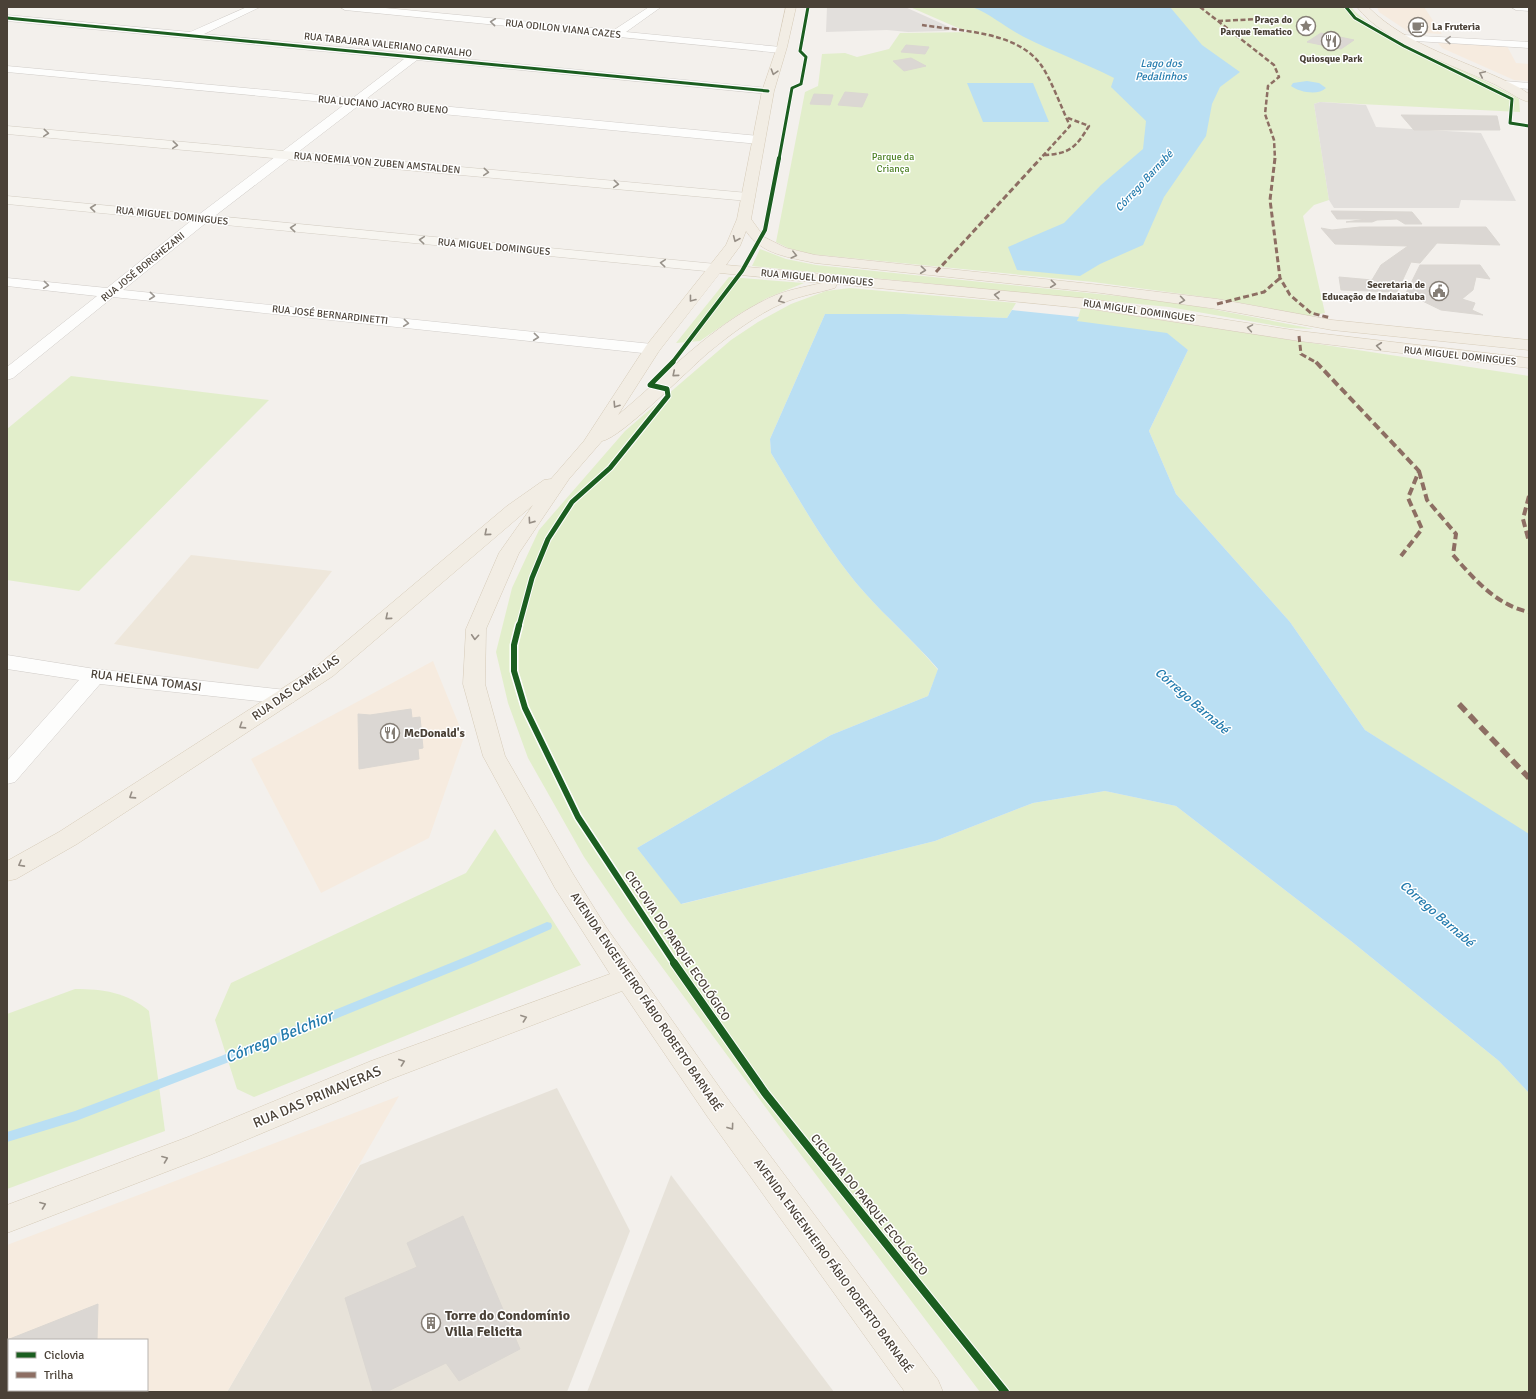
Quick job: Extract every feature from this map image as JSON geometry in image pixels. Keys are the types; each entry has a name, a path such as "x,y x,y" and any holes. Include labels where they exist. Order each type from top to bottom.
{"main road":[{"name":"AVENIDA ENGENHEIRO FÁBIO ROBERTO BARNABÉ","path":"791,7 768,90 744,219 732,246 652,349 591,444 563,475 509,553 476,629 474,684 494,756 564,881 597,934 717,1107 926,1392"},
{"path":"1362,7 1385,27 1403,38 1504,84 1529,99"},
{"name":"RUA NOEMIA VON ZUBEN AMSTALDEN","path":"7,130 288,154 748,197"},
{"name":"RUA MIGUEL DOMINGUES","path":"7,200 1091,304 1191,318 1299,336 1529,363"},
{"name":"RUA MIGUEL DOMINGUES","path":"744,219 759,240 781,251 815,259 1101,289 1217,304 1332,325 1529,345"},
{"path":"591,444 629,416 716,339 739,321 771,303 804,291 859,282"},
{"name":"RUA DAS CAMÉLIAS","path":"7,872 68,838 325,671 514,510 563,475"},
{"name":"RUA DAS PRIMAVERAS","path":"7,1219 199,1146 381,1070 628,978"}],"street":[{"path":"192,35 255,7"},
{"name":"RUA ODILON VIANA CAZES","path":"345,7 780,50"},
{"path":"615,34 656,7"},
{"path":"1516,7 1529,8"},
{"name":"RUA TABAJARA VALERIANO CARVALHO","path":"7,18 192,35 413,58 768,90"},
{"path":"1403,38 1529,45"},
{"name":"RUA JOSÉ BORGHEZANI","path":"7,375 113,292 202,219 413,58"},
{"name":"RUA LUCIANO JACYRO BUENO","path":"7,69 759,140"},
{"path":"1504,84 1529,86"},
{"name":"RUA JOSÉ BERNARDINETTI","path":"7,282 652,349"},
{"name":"RUA HELENA TOMASI","path":"7,662 95,676 286,697"},
{"path":"7,776 95,676"}],"shaded area":[{"path":"827,7 905,7 954,29 945,31 908,32 887,30 826,32"},
{"path":"1377,7 1424,7 1442,34 1409,32 1379,12"},
{"path":"1437,42 1507,46 1516,63 1529,64 1529,81 1514,80 1442,48"},
{"path":"1320,102 1366,105 1376,127 1481,133 1516,201 1461,200 1459,208 1334,208 1329,200 1314,104"},
{"path":"191,555 332,571 258,669 114,644"},
{"path":"433,661 464,737 429,838 321,893 251,759"},
{"path":"557,1088 630,1231 567,1392 227,1392 360,1165"},
{"path":"399,1096 227,1392 7,1392 7,1245"},
{"path":"671,1175 834,1392 587,1392"}],"green space":[{"name":"Parque da Criança","path":"910,7 1351,7 1365,20 1393,37 1488,82 1519,99 1520,112 1320,102 1314,104 1329,200 1314,205 1303,216 1325,313 1310,316 1220,299 1093,282 810,254 788,248 776,242 805,92 818,86 822,54 845,53 857,57 889,49 900,33 974,32 958,28"},
{"path":"760,249 786,259 816,265 1176,302 1314,329 1289,328 1169,307 752,266"},
{"path":"729,277 804,283 767,298 739,314 700,341 676,343"},
{"path":"850,288 1016,303 1007,318 904,314 825,314 770,439 771,453 814,525 838,559 882,612 938,670 928,696 831,735 637,848 682,904 935,841 1033,803 1105,791 1176,806 1351,941 1499,1061 1529,1093 1529,1392 980,1392 783,1131 628,921 584,857 528,758 508,703 496,652 512,588 539,530 625,431 731,340 758,322 791,304 826,291"},
{"path":"1081,308 1529,376 1529,836 1365,730 1290,622 1176,494 1149,431 1188,350 1077,321"},
{"path":"71,376 269,400 79,591 7,580 7,429"},
{"path":"495,829 581,965 254,1097 237,1089 215,1020 231,983 466,873"},
{"path":"75,989 114,993 132,1000 149,1011 165,1131 7,1189 7,1014"}],"water":[{"name":"Lago dos Pedalinhos","path":"972,7 1170,7 1202,45 1240,72 1220,87 1212,104 1206,136 1164,197 1143,245 1100,264 1080,276 1017,270 1008,247 1064,223 1101,185 1143,149 1146,121 1111,87 1114,78 1024,37 986,13"},
{"path":"1307,81 1319,83 1326,88 1318,92 1308,92 1291,86 1293,83"},
{"path":"967,83 1033,83 1049,122 983,122"},
{"name":"Córrego Barnabé","path":"1012,310 1079,317 1077,321 1167,333 1188,350 1149,431 1176,494 1290,622 1365,730 1529,834 1529,1093 1499,1061 1351,941 1176,806 1105,791 1033,803 935,841 681,904 637,848 831,735 928,696 938,669 882,612 838,559 814,525 771,453 770,439 825,314 904,314 1007,318"}],"building":[{"name":"Quiosque Park","path":"1321,33 1354,40 1341,49 1307,42"},
{"path":"906,45 929,47 925,54 901,52"},
{"path":"911,58 926,66 904,71 893,61"},
{"path":"845,92 868,94 862,107 838,105"},
{"path":"814,94 833,95 830,105 810,104"},
{"path":"1401,115 1497,116 1500,130 1414,130"},
{"path":"1331,211 1412,212 1422,224 1405,224 1397,219 1377,220 1372,222 1346,222 1366,219 1337,219"},
{"path":"1360,227 1486,227 1500,245 1437,243 1420,263 1411,262 1397,292 1341,290 1339,277 1372,280 1381,265 1408,246 1335,244 1321,228 1332,230"},
{"name":"Secretaria de Educação de Indaiatuba","path":"1420,265 1480,265 1490,279 1476,277 1473,290 1462,299 1475,303 1472,310 1483,315 1441,310 1406,293"},
{"name":"McDonald's","path":"411,709 412,718 420,717 423,748 418,749 419,759 359,769 358,714 370,715"},
{"name":"Torre do Condomínio Villa Felicita","path":"463,1216 520,1349 459,1381 446,1363 386,1392 373,1392 345,1298 417,1267 407,1243"},
{"path":"98,1304 97,1339 10,1339"},
{"path":"7,1340 8,1391 96,1392 7,1392"}],"waterway":[{"name":"Córrego Belchior","path":"7,1137 76,1116 225,1059 472,959 547,926"}],"marked path":[{"path":"1200,7 1274,65 1279,77 1268,86 1265,114 1274,140 1275,166 1270,200 1280,278 1290,295 1311,313 1331,318"},
{"path":"1218,21 1259,19"},
{"path":"922,25 983,33 1024,48 1041,65 1070,126 936,272"},
{"path":"1044,155 1061,154 1072,149 1089,126 1085,123 1068,118"},
{"path":"1217,304 1264,292 1280,278"},
{"path":"1299,336 1301,354 1314,360 1419,471 1408,498 1422,529 1401,556"},
{"path":"1419,471 1427,500 1456,534 1453,555 1478,582 1497,599 1518,610 1529,612"},
{"path":"1529,496 1523,519 1529,542"},
{"path":"1459,704 1529,778"}],"cycle path":[{"name":"CICLOVIA DO PARQUE ECOLÓGICO","path":"808,7 800,51 806,57 801,84 792,88 765,230 742,271 694,336 673,362 650,385 667,389 668,396 652,418 610,468 572,502 548,539 532,578 514,645 514,671 525,708 578,817 667,953 765,1093 1005,1392"},
{"path":"1346,7 1355,18 1404,46 1512,99 1510,123 1529,126"},
{"path":"7,18 768,91"}],"place":[{"name":"Praça do Parque Tematico","path":"1306,26"},
{"name":"La Fruteria","path":"1418,27"},
{"name":"Quiosque Park","path":"1331,41"},
{"name":"Secretaria de Educação de Indaiatuba","path":"1439,291"},
{"name":"McDonald's","path":"390,733"},
{"name":"Torre do Condomínio Villa Felicita","path":"431,1323"}]}
